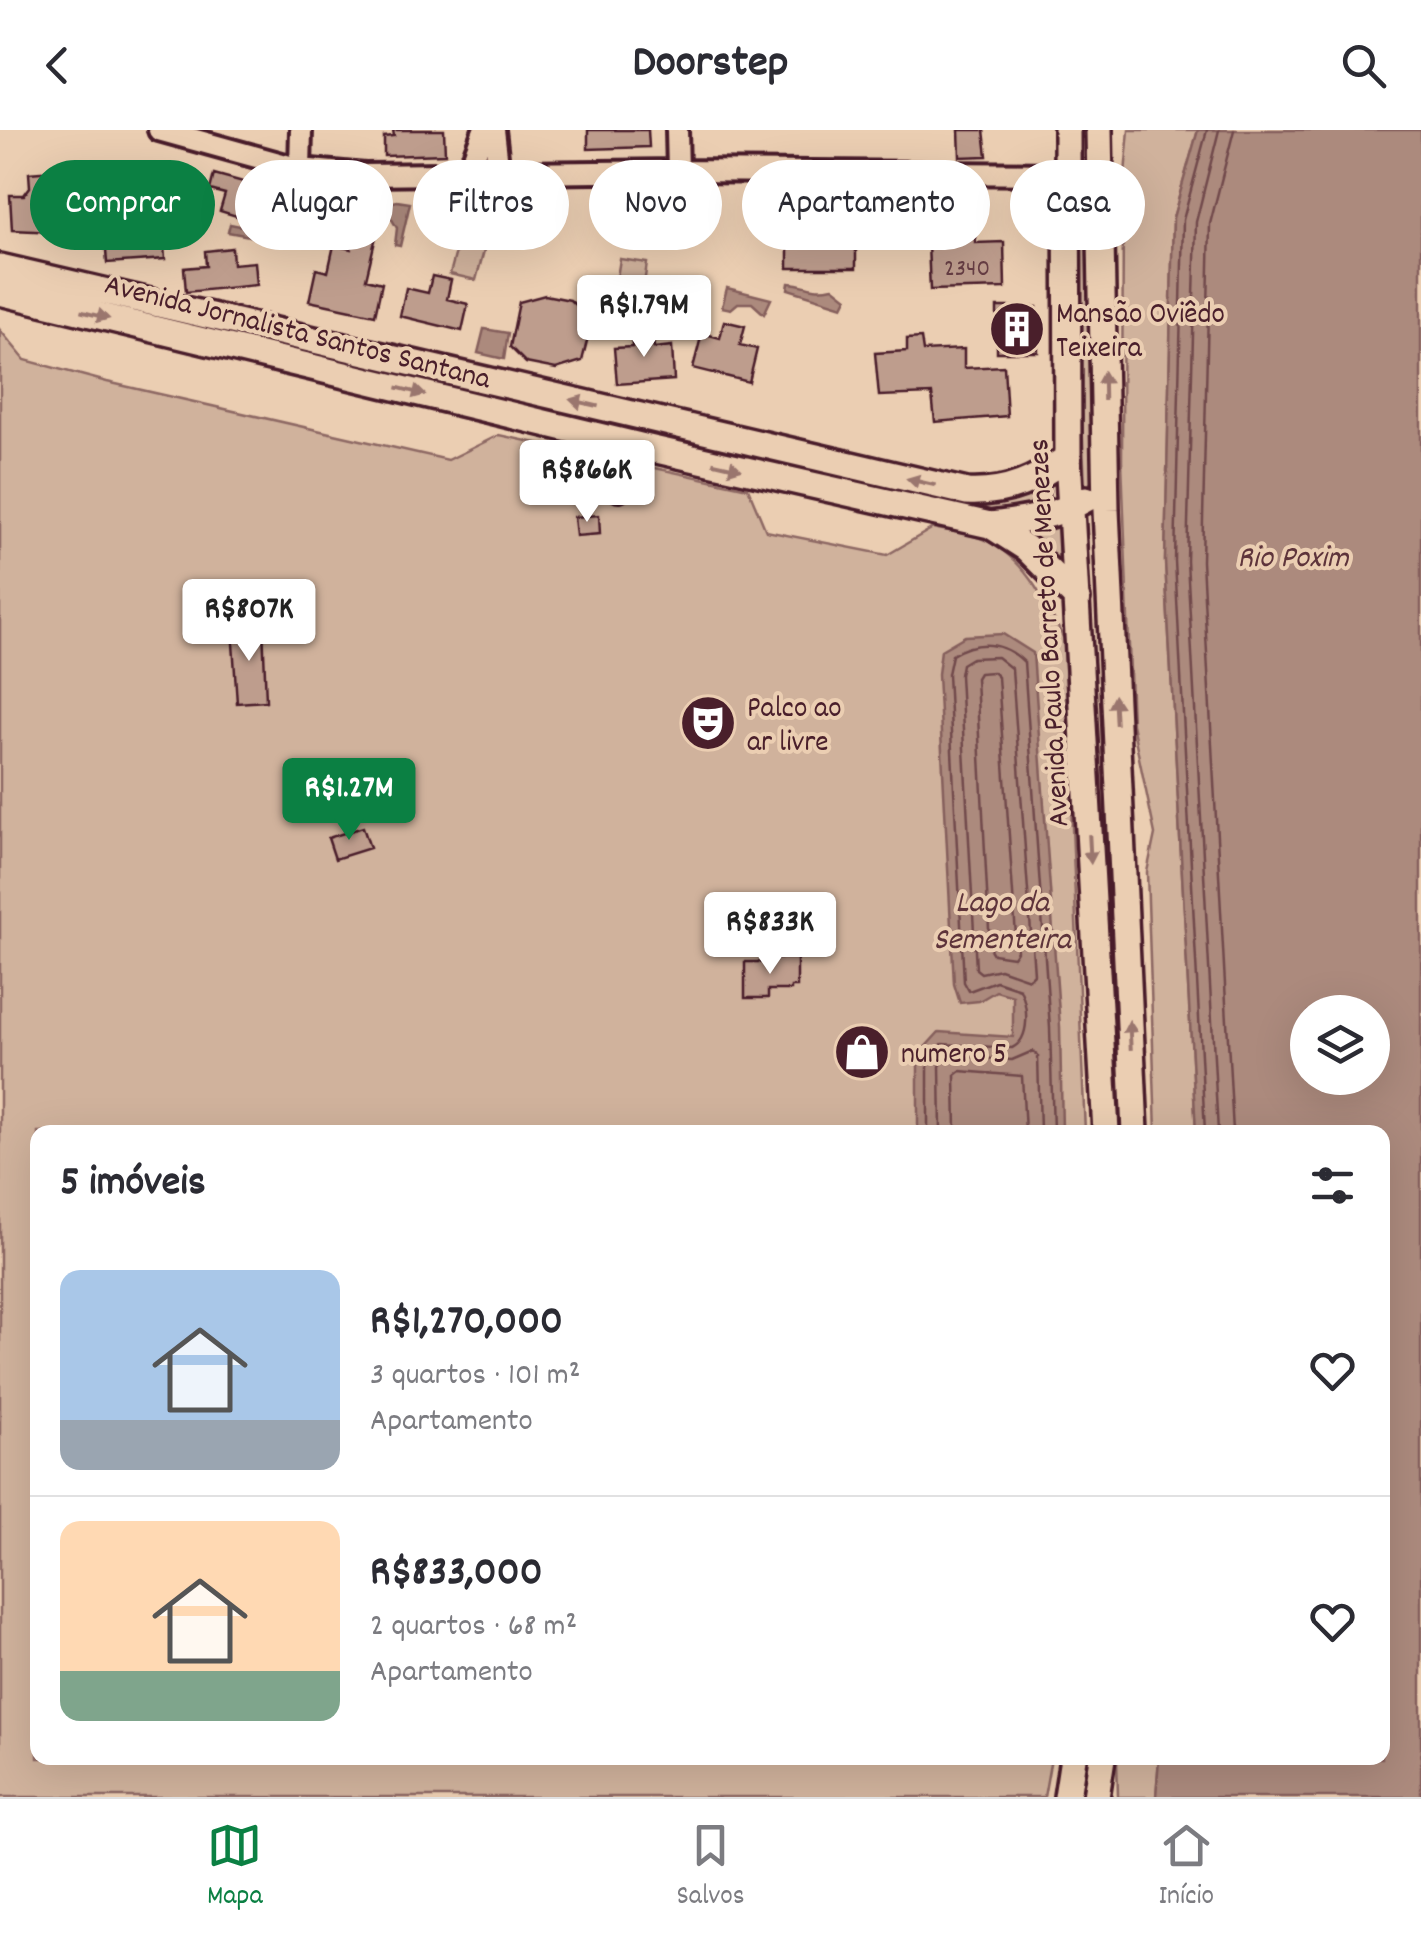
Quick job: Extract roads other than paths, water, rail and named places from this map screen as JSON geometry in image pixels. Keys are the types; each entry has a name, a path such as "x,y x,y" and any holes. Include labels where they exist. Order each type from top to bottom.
{"main road":[{"name":"Avenida Paulo Barreto de Menezes","path":"1068,130 1068,160"},
{"path":"1099,130 1106,486 1135,1125"},
{"name":"Avenida Paulo Barreto de Menezes","path":"1068,250 1068,458 1106,1125"},
{"name":"Avenida Jornalista Santos Santana","path":"0,267 951,490 984,493 1017,487 1068,458"},
{"name":"Avenida Jornalista Santos Santana","path":"0,292 648,448 990,525"},
{"path":"823,489 846,482 850,466"},
{"path":"990,525 1072,507 1106,486"},
{"path":"990,525 1026,548 1077,599"},
{"path":"1067,1797 1072,1765"},
{"path":"1096,1797 1101,1765"}],"street":[{"path":"158,130 264,160"},
{"path":"300,160 301,130"},
{"path":"473,160 484,130"},
{"path":"494,130 498,160"},
{"path":"677,130 678,160"},
{"path":"722,171 1010,174"},
{"path":"603,437 619,490 648,448"}],"water":[{"name":"Rio Poxim","path":"1198,130 1421,130 1421,1797 1156,1797 1158,1765 1390,1765 1390,1125 1196,1125 1165,561 1173,218"},
{"path":"393,202 410,203 400,246 395,245"},
{"path":"789,283 833,287 847,298 843,306 788,289"},
{"path":"727,288 771,299 764,314 752,303 738,303 731,309 722,307"},
{"path":"484,329 508,333 504,359 478,353"},
{"name":"Lago da Sementeira","path":"1003,634 1033,653 1060,1027 1062,1125 918,1125 918,1055 939,1032 1013,1037 1013,996 996,991 979,1001 960,1003 954,984 938,674 941,650 965,636"}],"place":[{"name":"Mansão Oviêdo Teixeira","path":"1017,329"},
{"name":"Palco ao ar livre","path":"708,723"},
{"name":"numero 5","path":"862,1052"}]}
